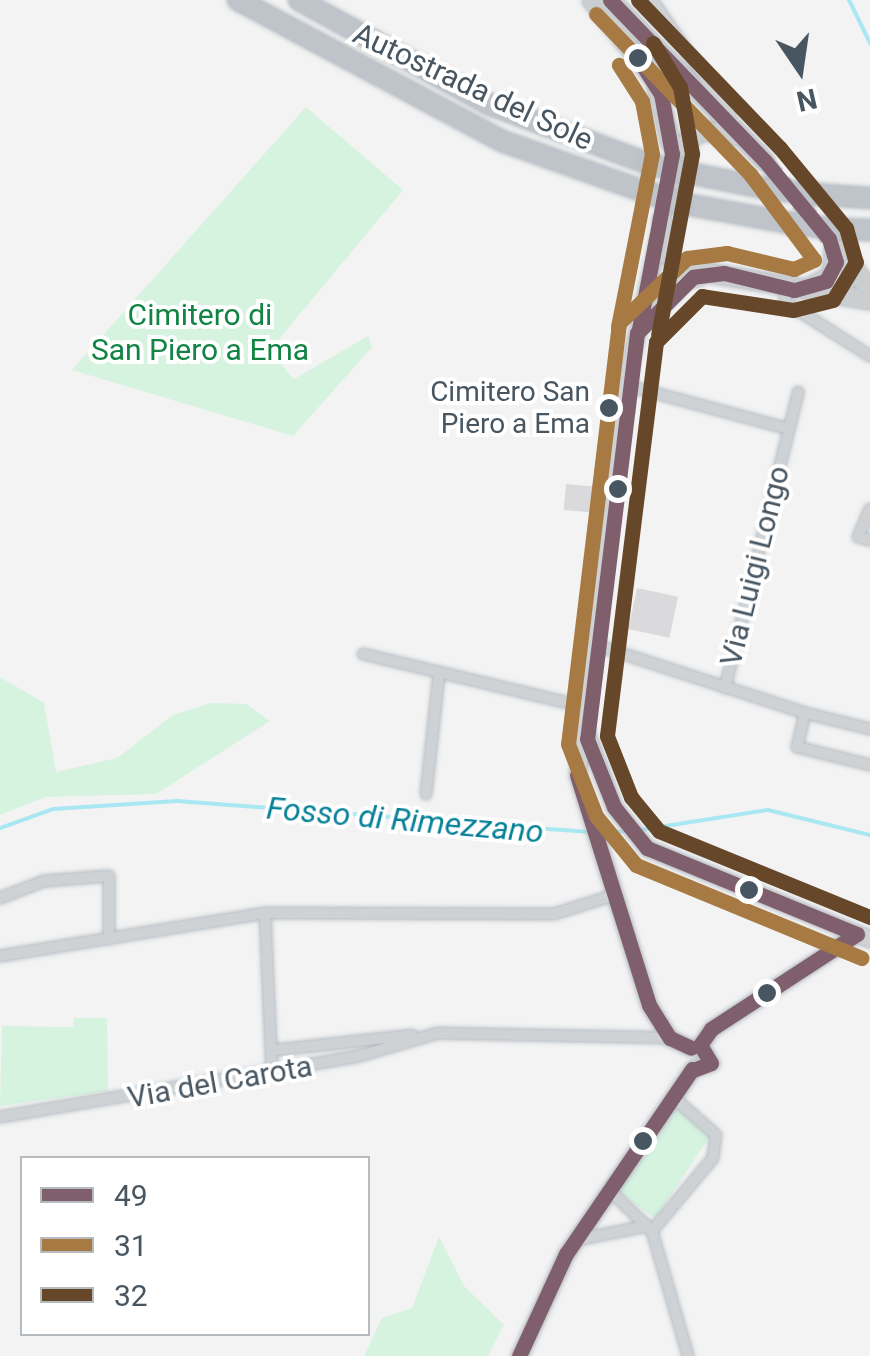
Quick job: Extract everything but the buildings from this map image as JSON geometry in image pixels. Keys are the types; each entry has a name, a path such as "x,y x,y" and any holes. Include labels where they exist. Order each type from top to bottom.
{"highway":[{"name":"Autostrada del Sole","path":"238,0 502,140 651,194 794,224 836,242 870,230"},
{"name":"Autostrada del Sole","path":"299,0 492,104 650,164 770,189 870,198"}],"main road":[{"path":"592,0 655,80 676,146 710,129 746,140"},
{"path":"610,0 766,161"},
{"path":"662,220 674,264 790,290 870,300"},
{"path":"790,290 826,282 836,242"},
{"path":"836,242 870,288"}],"street":[{"path":"652,0 746,140"},
{"path":"662,220 626,384 596,645 577,762 589,833 670,1038 696,1047 711,1064 692,1069"},
{"path":"638,333 685,282 714,272"},
{"path":"790,290 784,302 870,356"},
{"name":"Via Luigi Longo","path":"626,384 788,429"},
{"name":"Via Luigi Longo","path":"596,645 725,688 798,392"},
{"path":"870,509 858,537 870,540"},
{"path":"363,654 585,710"},
{"path":"426,794 440,674"},
{"path":"725,688 870,729"},
{"path":"585,710 598,773 630,831 676,865 863,937"},
{"path":"806,714 798,747 870,765"},
{"path":"0,898 44,882 109,876 109,938"},
{"path":"0,956 265,913 554,914 611,896"},
{"path":"265,913 275,1050 272,1072"},
{"path":"519,1356 575,1240 674,1098 692,1069 696,1047 711,1029 863,937"},
{"name":"Via del Carota","path":"275,1050 438,1032 670,1038"},
{"name":"Via del Carota","path":"0,1118 272,1072 438,1032"},
{"path":"575,1240 649,1228 718,1145 674,1098"},
{"path":"608,1190 649,1228 688,1356"}],"green space":[{"name":"Cimitero di San Piero a Ema","path":"306,107 403,190 269,351 294,379 368,336 372,347 293,436 72,370"},
{"path":"0,677 44,703 56,772 117,758 173,715 211,703 246,704 270,721 156,794 45,797 0,815"},
{"path":"74,1018 107,1018 108,1091 0,1106 2,1026 73,1027"},
{"path":"678,1107 710,1136 655,1219 616,1189"},
{"path":"439,1237 464,1286 504,1325 488,1356 364,1356 382,1318 412,1308"}],"waterway":[{"path":"849,0 870,43"},
{"name":"Fosso di Rimezzano","path":"0,828 53,809 177,801 590,832"},
{"name":"Fosso di Rimezzano","path":"640,830 768,810 870,835"},
{"path":"600,832 625,831"}],"tunnel":[{"path":"662,220 681,147"},
{"path":"765,161 837,249"}],"transit line":[{"name":"49","path":"610,0 765,161 829,239 836,262 826,281 794,290 724,273 693,277 637,333 587,739 614,807 647,848 857,934"},
{"name":"32","path":"638,0 780,148 846,228 856,262 833,300 793,310 702,296 656,342 607,736 631,797 659,831 870,917"},
{"name":"31","path":"596,14 750,174 814,260 794,269 727,253 687,258 619,323 568,744 596,816 636,865 862,958"},
{"name":"32","path":"653,43 680,87 692,154 658,335"},
{"name":"49","path":"634,52 661,94 672,154 639,328"},
{"name":"31","path":"618,327 652,154 642,101 619,65"},
{"name":"49","path":"577,775 649,1005 670,1038 691,1048"},
{"name":"49","path":"693,1070 711,1063 700,1045 711,1029 857,934"},
{"name":"49","path":"519,1356 566,1254 692,1069"}],"place":[{"name":"Cimitero San Piero a Ema","path":"609,408"}]}
